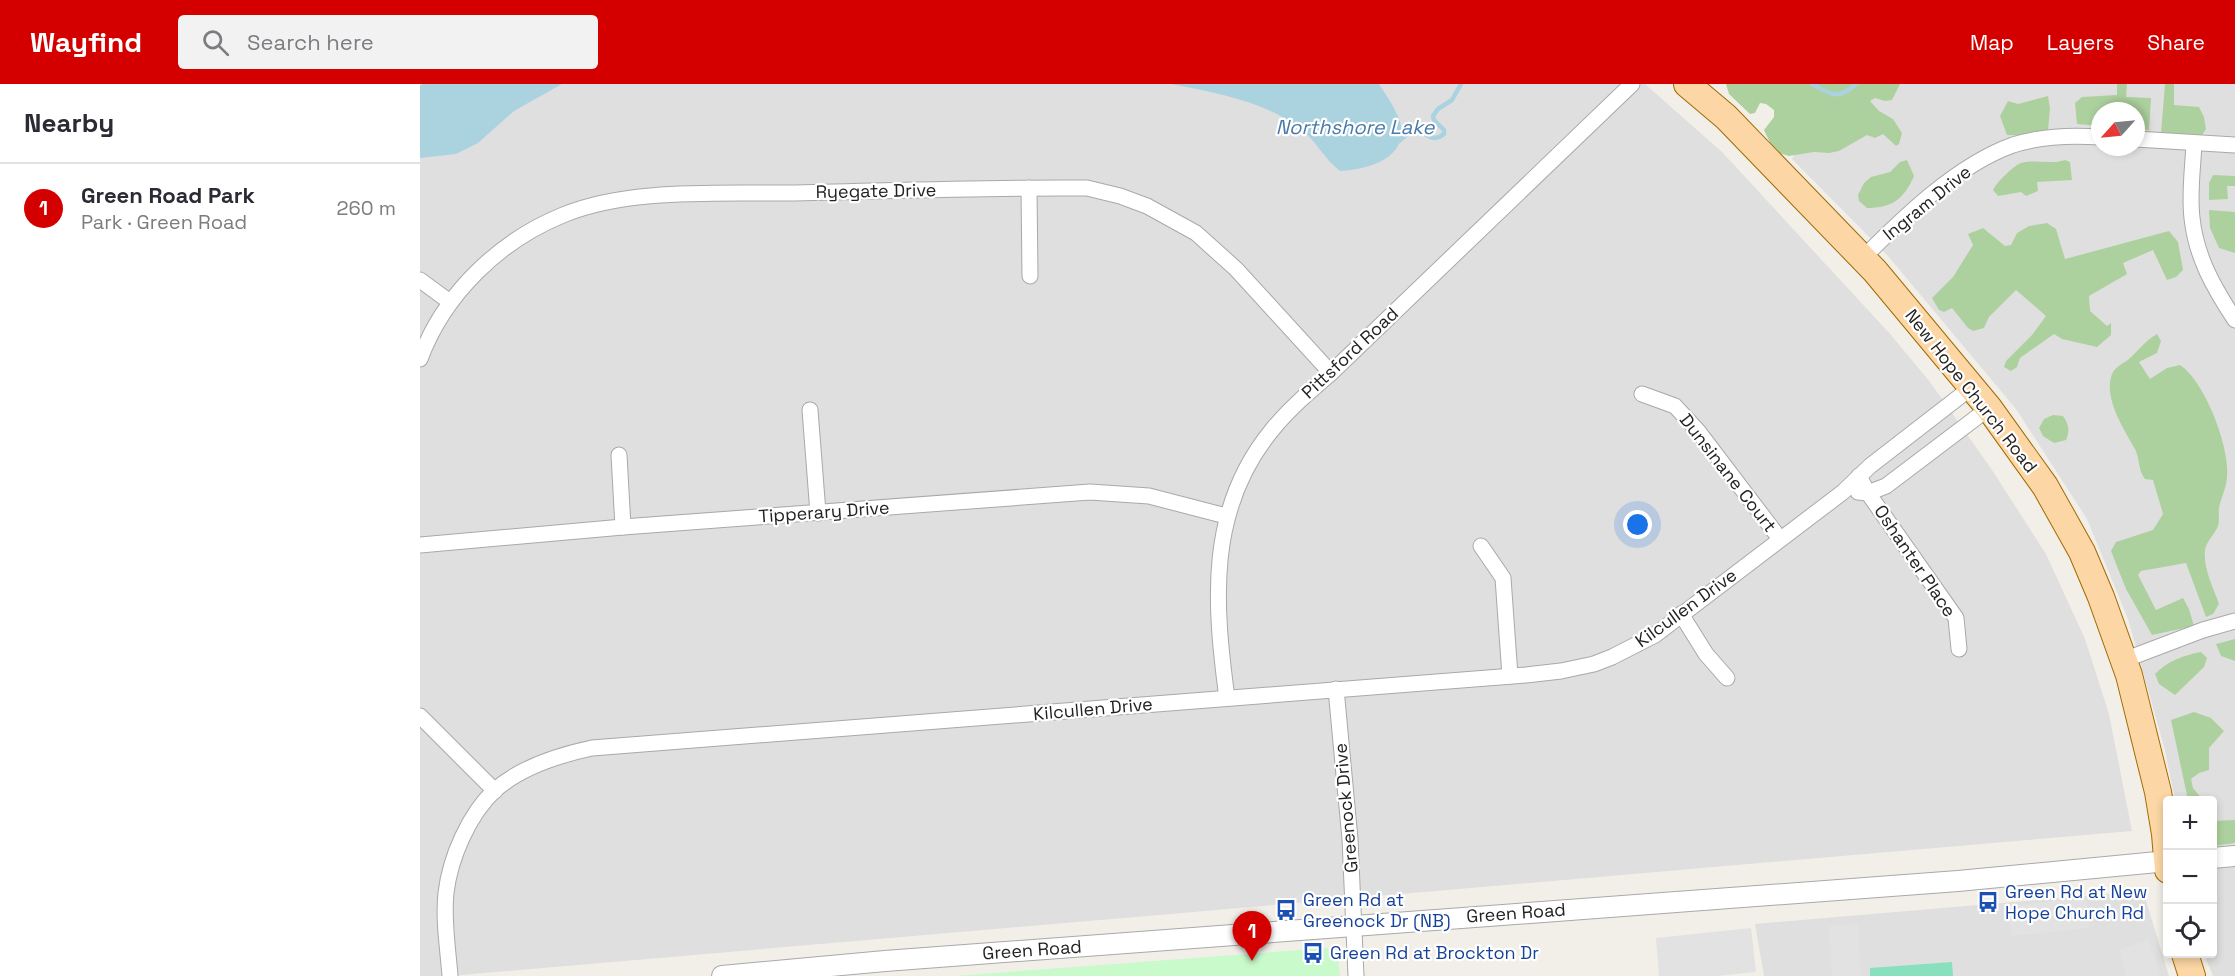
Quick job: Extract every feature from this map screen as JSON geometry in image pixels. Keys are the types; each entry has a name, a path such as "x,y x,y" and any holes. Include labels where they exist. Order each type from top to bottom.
{"main road":[{"name":"New Hope Church Road","path":"1687,84 1726,117 1863,258 1927,331 1989,408 2044,486 2069,528 2101,597 2124,660 2140,714 2158,792 2166,850"},
{"path":"2186,958 2192,976"}],"street":[{"name":"Pittsford Road","path":"1227,698 1219,597 1221,543 1226,516 1244,473 1272,430 1302,398 1331,373 1632,84"},
{"name":"Ingram Drive","path":"1863,258 1880,240 1957,174 1985,158 2013,146 2043,138 2091,137"},
{"path":"2145,140 2235,145"},
{"path":"2194,143 2192,217 2196,240 2211,283 2235,320"},
{"path":"1029,188 1030,276"},
{"name":"Ryegate Drive","path":"420,360 450,302 482,268 522,237 563,215 596,204 687,195 1087,188 1120,196 1175,220 1196,233 1236,269 1331,373"},
{"path":"420,280 450,302"},
{"name":"Kilcullen Drive","path":"450,976 445,920 446,895 450,866 463,836 495,791 515,777 546,762 592,748 716,740 1561,671 1612,657 1655,635 1844,492 1859,476 1972,387"},
{"name":"Dunsinane Court","path":"1642,394 1675,406 1698,431 1780,539"},
{"path":"1844,492 1869,493 1886,486 1989,408"},
{"path":"810,410 818,513"},
{"path":"619,455 623,527"},
{"name":"Oshanter Place","path":"1859,476 1956,618 1959,649"},
{"name":"Tipperary Drive","path":"420,545 623,527 1090,492 1149,496 1226,516"},
{"path":"1481,546 1503,578 1510,676"},
{"path":"1681,614 1706,654 1727,678"},
{"path":"2124,660 2203,630 2235,621"},
{"name":"Greenock Drive","path":"1336,690 1350,838 1356,976"},
{"path":"420,716 495,791"},
{"path":"2217,858 2235,856"},
{"name":"Green Road","path":"722,976 896,960 2163,864"}],"shaded area":[{"path":"420,84 1645,84 1722,152 1891,335 1930,382 1992,470 2046,554 2085,639 2109,714 2132,831 450,976 420,976"},
{"path":"1829,84 2235,84 2235,976 2213,976 2206,958 2217,958 2217,796 2174,796 2165,750 2128,619 2087,519 2016,409 1888,256 1792,159"},
{"path":"2143,891 2169,976 1764,976 1755,924"},
{"path":"2086,898 2089,928 2011,936 2008,906"},
{"path":"1858,924 1861,976 1832,976 1829,926"},
{"path":"1751,928 1756,972 1716,976 1659,976 1656,938"},
{"path":"2149,940 2160,976 2126,976 2119,949"}],"green space":[{"path":"1726,84 1900,84 1892,100 1885,101 1875,98 1870,101 1879,111 1893,119 1902,133 1899,144 1896,146 1883,134 1875,138 1867,135 1839,151 1789,156 1779,153 1773,149 1764,130 1774,117 1774,110 1760,103 1755,113 1750,114 1729,94"},
{"path":"2117,84 2127,84 2126,97 2151,98 2149,130 2145,129 2145,102 2091,102 2091,125 2077,124 2075,103 2082,97 2117,95"},
{"path":"2165,84 2174,84 2174,105 2199,107 2206,129 2202,135 2161,133"},
{"path":"2048,96 2050,108 2048,131 2030,136 2007,135 2000,116 2008,101 2018,104"},
{"path":"1907,160 1914,176 1906,191 1896,201 1876,208 1867,208 1859,201 1858,195 1864,183 1871,177 1890,172 1900,162"},
{"path":"2065,160 2070,162 2072,180 2037,182 2038,191 2026,196 2021,192 1998,196 1993,190 2014,167 2021,163"},
{"path":"2213,175 2235,176 2235,186 2227,186 2228,199 2209,200 2209,183"},
{"path":"2209,210 2235,212 2235,253 2219,248 2210,228"},
{"path":"2047,223 2056,229 2065,259 2169,231 2178,242 2183,270 2176,277 2167,280 2153,250 2123,263 2127,274 2089,296 2090,311 2107,326 2111,323 2111,335 2097,347 2062,339 2054,334 2020,358 2017,367 2011,371 2004,367 2006,361 2032,335 2046,316 2016,290 1989,317 1984,328 1973,331 1952,308 1944,312 1939,310 1932,298 1953,277 1973,245 1968,234 1983,228 2005,246 2011,245 2017,233 2029,226"},
{"path":"2157,334 2161,341 2157,353 2139,362 2150,379 2167,368 2180,365 2189,373 2207,400 2214,416 2224,449 2227,476 2219,508 2218,526 2205,550 2207,571 2219,604 2213,614 2206,617 2186,563 2141,571 2138,575 2156,610 2183,598 2194,626 2152,635 2126,589 2111,551 2116,542 2153,530 2163,514 2153,480 2145,479 2143,476 2135,449 2116,413 2110,393 2110,383 2116,369"},
{"path":"2053,415 2063,416 2067,422 2066,440 2054,443 2043,436 2039,428 2044,419"},
{"path":"2235,639 2235,661 2221,656 2216,644"},
{"path":"2201,652 2207,658 2204,667 2175,695 2159,684 2155,674 2160,669 2176,659"},
{"path":"2194,712 2211,718 2224,731 2209,748 2209,770 2191,779 2193,788 2200,796 2187,796 2171,720"},
{"path":"2235,820 2235,843 2217,845 2217,821"},
{"path":"1327,948 1338,957 1340,976 954,976"},
{"path":"1952,962 1953,976 1870,976 1870,968"}],"water":[{"path":"422,84 562,84 514,111 478,143 456,154 420,158 420,86"},
{"name":"Northshore Lake","path":"1171,84 1379,84 1397,115 1401,126 1401,137 1398,147 1382,160 1361,168 1340,171 1302,130 1288,120 1240,100"}],"waterway":[{"path":"1397,139 1399,141 1416,130 1434,138 1444,134 1444,130 1433,116 1438,109 1452,100 1461,84"},
{"path":"1812,84 1834,94 1844,93 1856,84"}],"place":[{"name":"Green Rd at New Hope Church Rd","path":"1988,902"},
{"name":"Green Rd at Greenock Dr (NB)","path":"1286,910"},
{"name":"Green Rd at Brockton Dr","path":"1313,953"},
{"name":"Green Road Park","path":"1252,961"}]}
